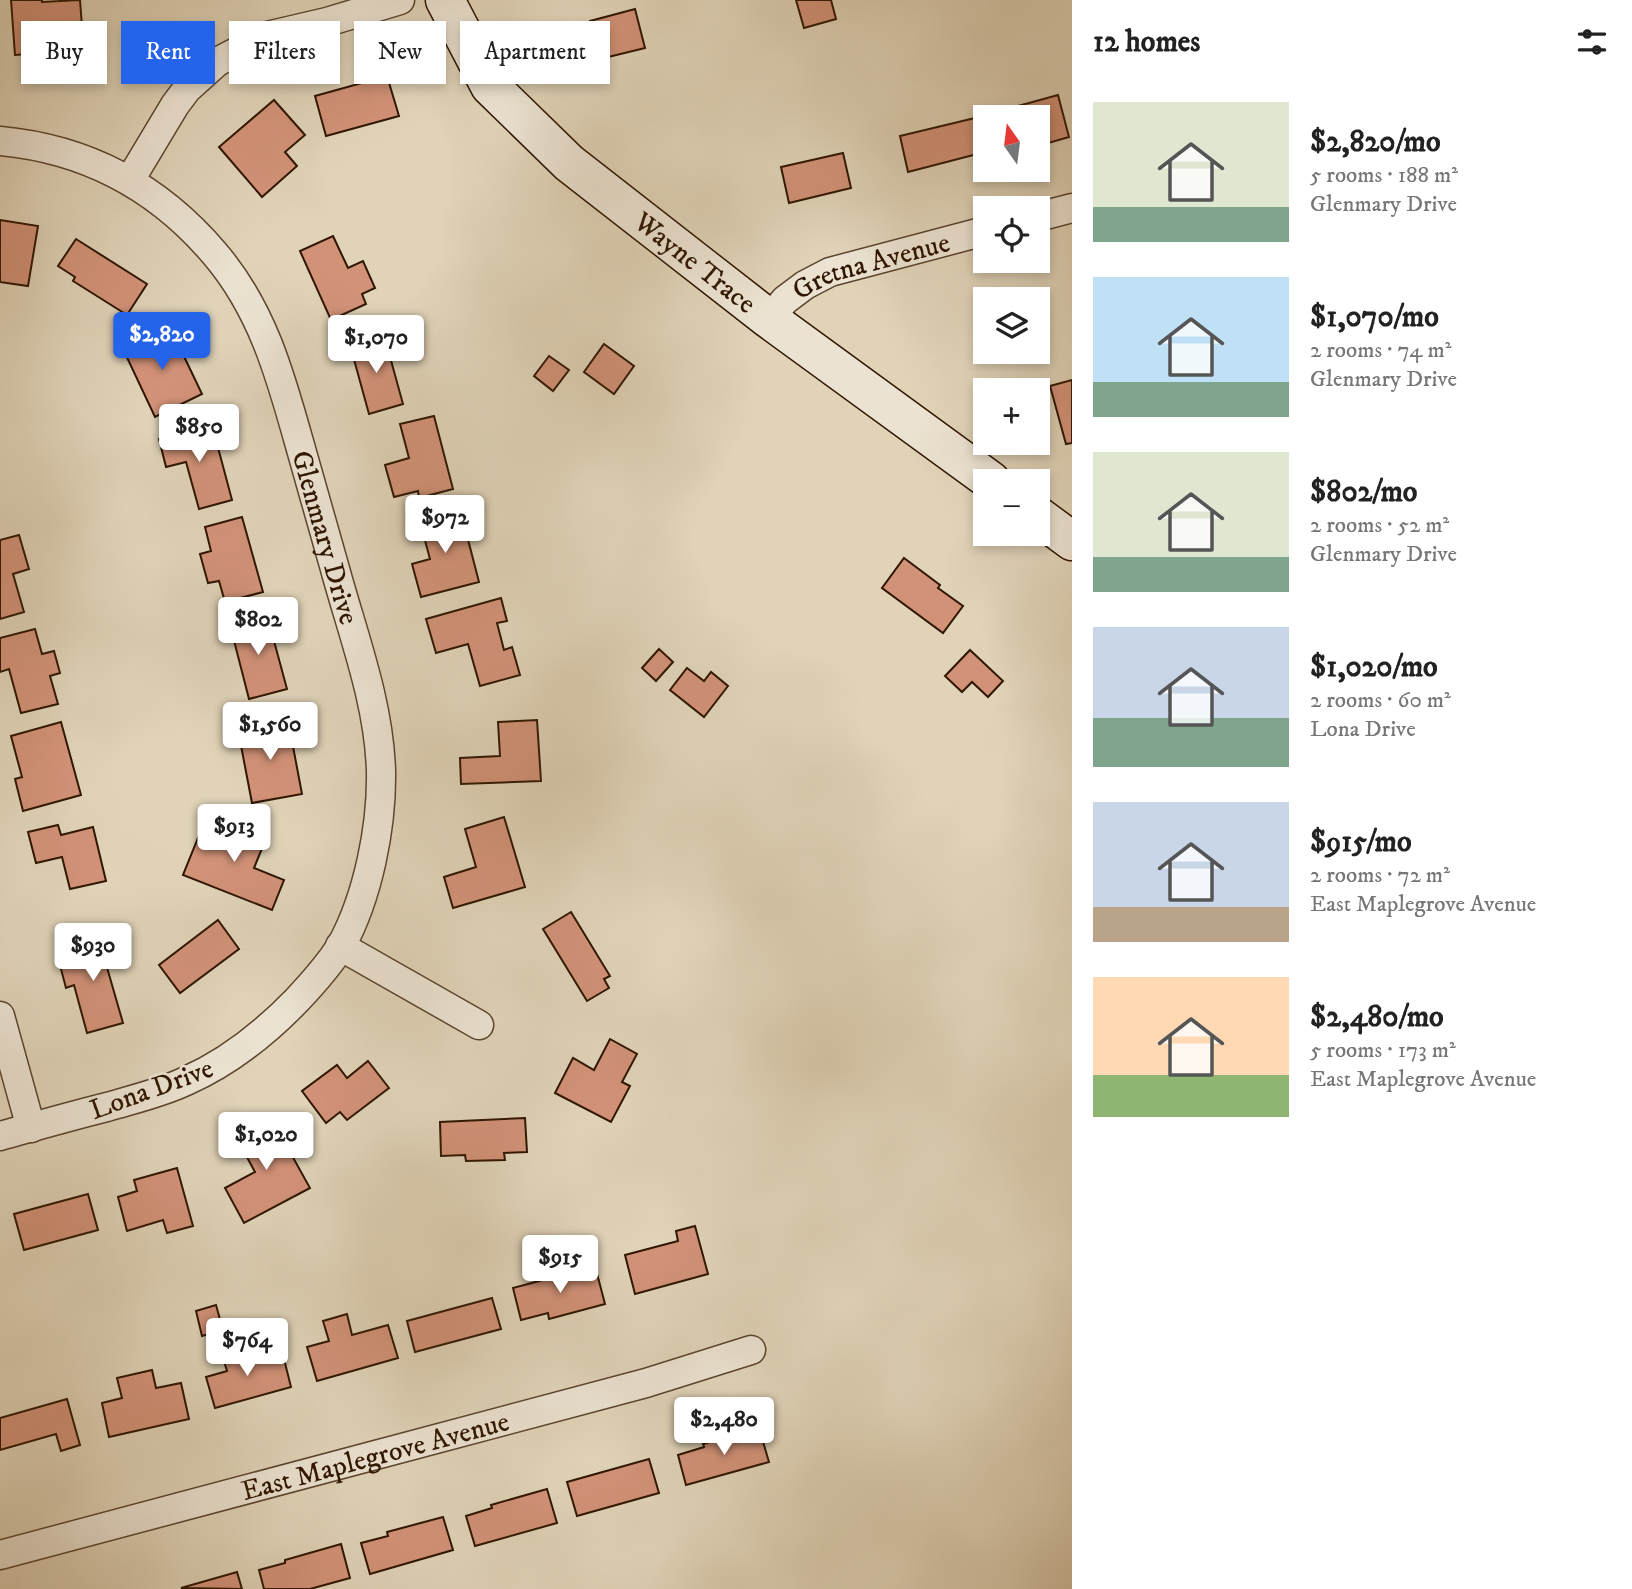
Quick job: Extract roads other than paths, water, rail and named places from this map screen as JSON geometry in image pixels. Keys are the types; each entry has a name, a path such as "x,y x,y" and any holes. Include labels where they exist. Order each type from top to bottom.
{"street":[{"path":"130,180 174,105 187,89 217,62 267,36 327,22 400,0"},
{"name":"Wayne Trace","path":"444,0 490,86 569,163 769,318 975,469"},
{"name":"Glenmary Drive","path":"0,141 43,148 75,157 130,180 160,201 195,232 217,256 256,314 280,371 366,680 378,739 380,802 370,867 340,946"},
{"path":"1050,214 1072,208"},
{"name":"Gretna Avenue","path":"769,318 785,300 805,285 830,272 973,234"},
{"path":"1050,525 1072,541"},
{"path":"340,946 480,1025"},
{"name":"Lona Drive","path":"0,1136 148,1096 186,1082 220,1063 279,1019 307,990 340,946"},
{"path":"0,1016 31,1128"},
{"name":"East Maplegrove Avenue","path":"0,1555 633,1387 751,1350"}]}
